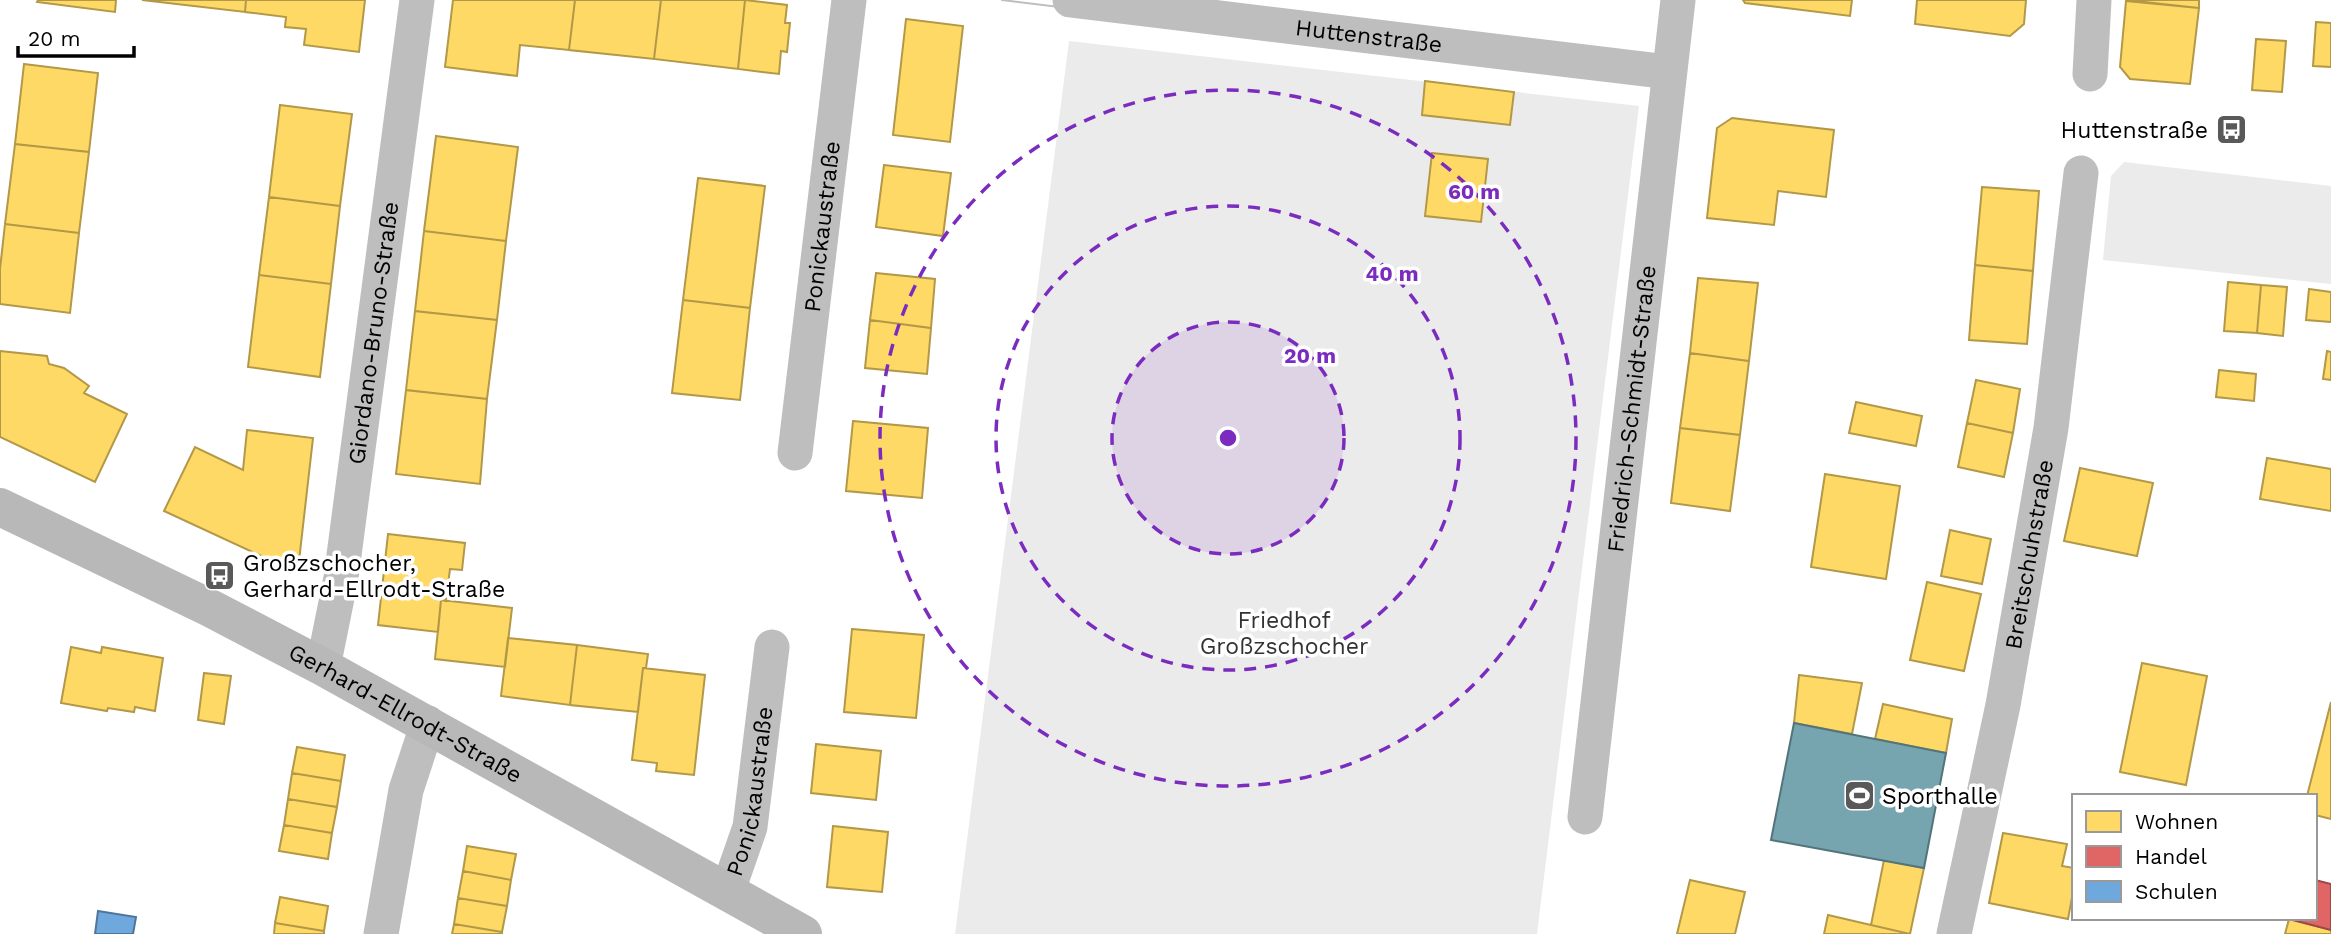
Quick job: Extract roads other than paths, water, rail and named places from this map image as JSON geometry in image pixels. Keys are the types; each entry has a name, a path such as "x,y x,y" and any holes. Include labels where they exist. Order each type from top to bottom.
{"main road":[{"name":"Gerhard-Ellrodt-Straße","path":"0,507 210,608 323,667 428,723 803,934"}],"street":[{"name":"Giordano-Bruno-Straße","path":"323,667 341,578 417,0"},
{"name":"Ponickaustraße","path":"794,453 849,0"},
{"name":"Huttenstraße","path":"1070,0 1273,12 1669,72"},
{"name":"Friedrich-Schmidt-Straße","path":"1585,817 1678,0"},
{"path":"2090,74 2094,0"},
{"name":"Breitschuhstraße","path":"1954,934 2003,705 2051,428 2081,173"},
{"name":"Ponickaustraße","path":"727,893 750,827 772,647"},
{"path":"381,934 406,790 428,723"}],"tram line":[{"path":"1002,0 1684,83"},
{"path":"1133,0 1687,66"}],"place":[{"name":"Huttenstraße","path":"2231,130"},
{"name":"Großzschocher, Gerhard-Ellrodt-Straße","path":"220,576"},
{"name":"Sporthalle","path":"1859,796"}],"park label":[{"name":"Friedhof Großzschocher","path":"1284,633"}]}
